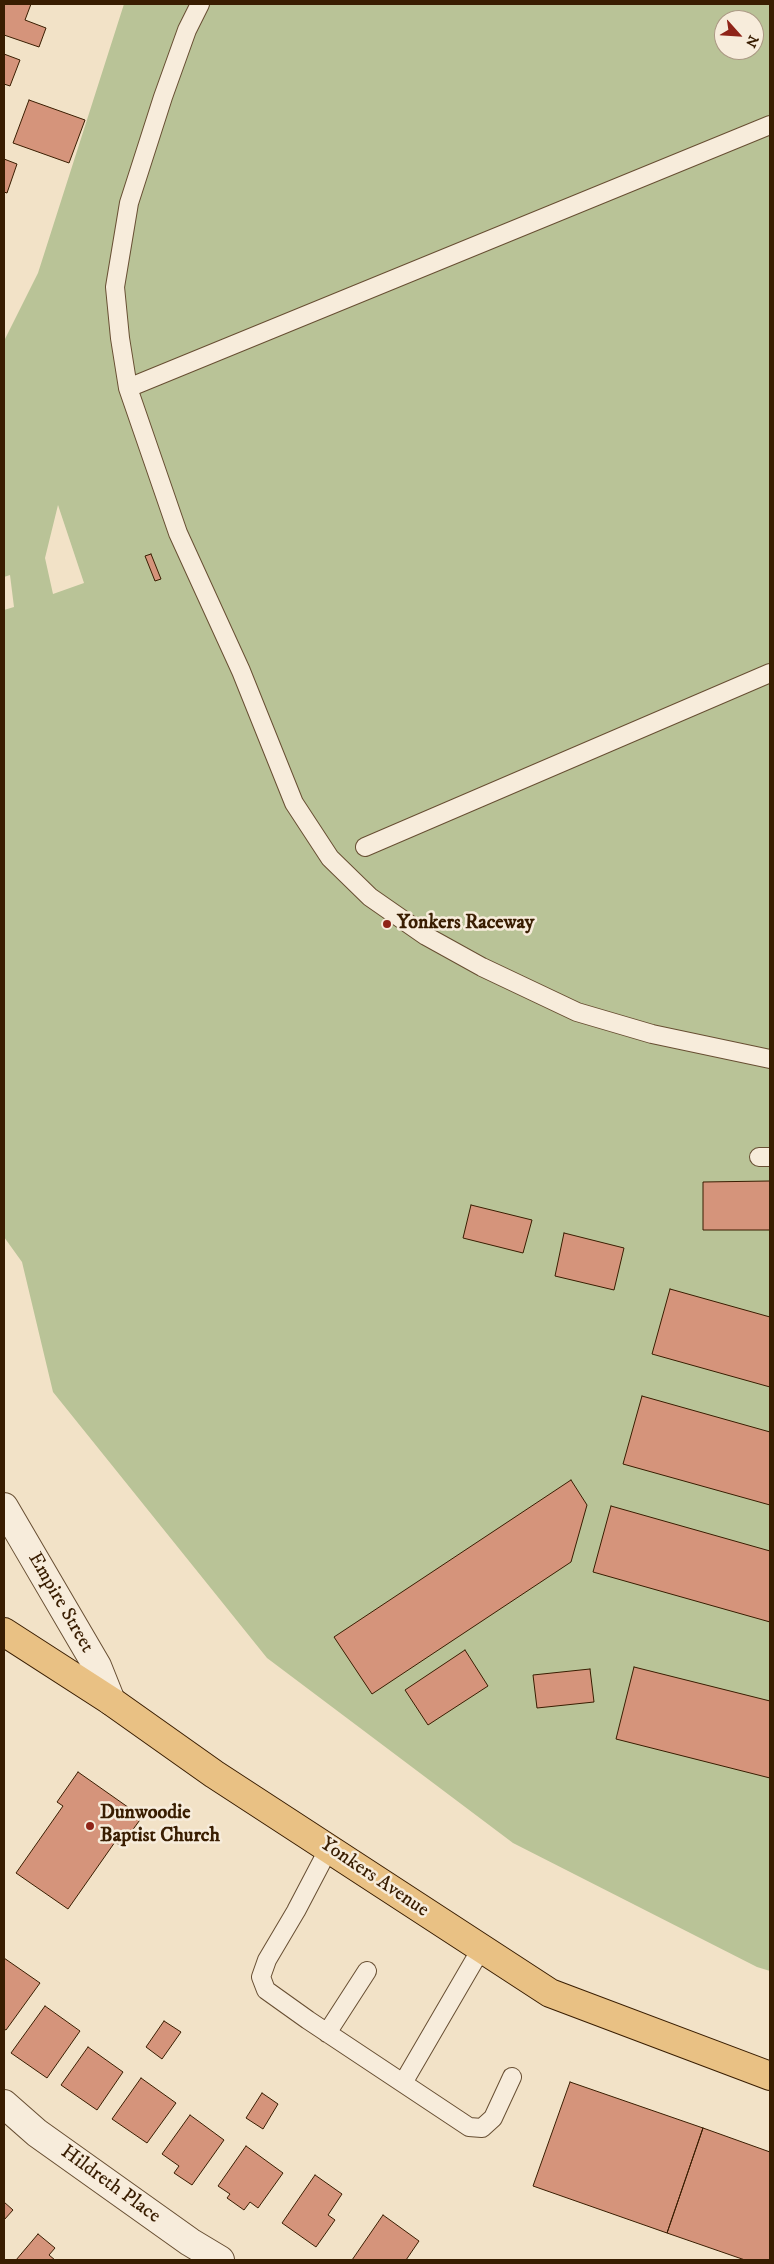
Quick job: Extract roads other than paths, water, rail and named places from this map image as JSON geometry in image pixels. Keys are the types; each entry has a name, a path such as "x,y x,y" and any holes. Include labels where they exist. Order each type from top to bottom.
{"main road":[{"name":"Yonkers Avenue","path":"4,1632 111,1701 214,1774 550,1993 770,2076"}],"street":[{"name":"Empire Street","path":"4,1507 97,1666 111,1701"},
{"name":"Hildreth Place","path":"4,2104 61,2150 190,2242 220,2260"}],"lane":[{"path":"200,4 187,30 166,88 129,203 116,287 120,338 128,388 178,534 241,671 294,802 330,858 370,897 426,936 482,968 577,1012 652,1034 770,1059"},
{"path":"128,388 770,125"},
{"path":"365,847 770,673"},
{"path":"329,1848 296,1911 267,1960 262,1977 266,1990 327,2033 469,2127 482,2128 493,2118 512,2077"},
{"path":"403,2083 481,1949"},
{"path":"327,2033 367,1971"}],"place":[{"name":"Yonkers Raceway","path":"387,924"},
{"name":"Dunwoodie Baptist Church","path":"90,1826"}]}
